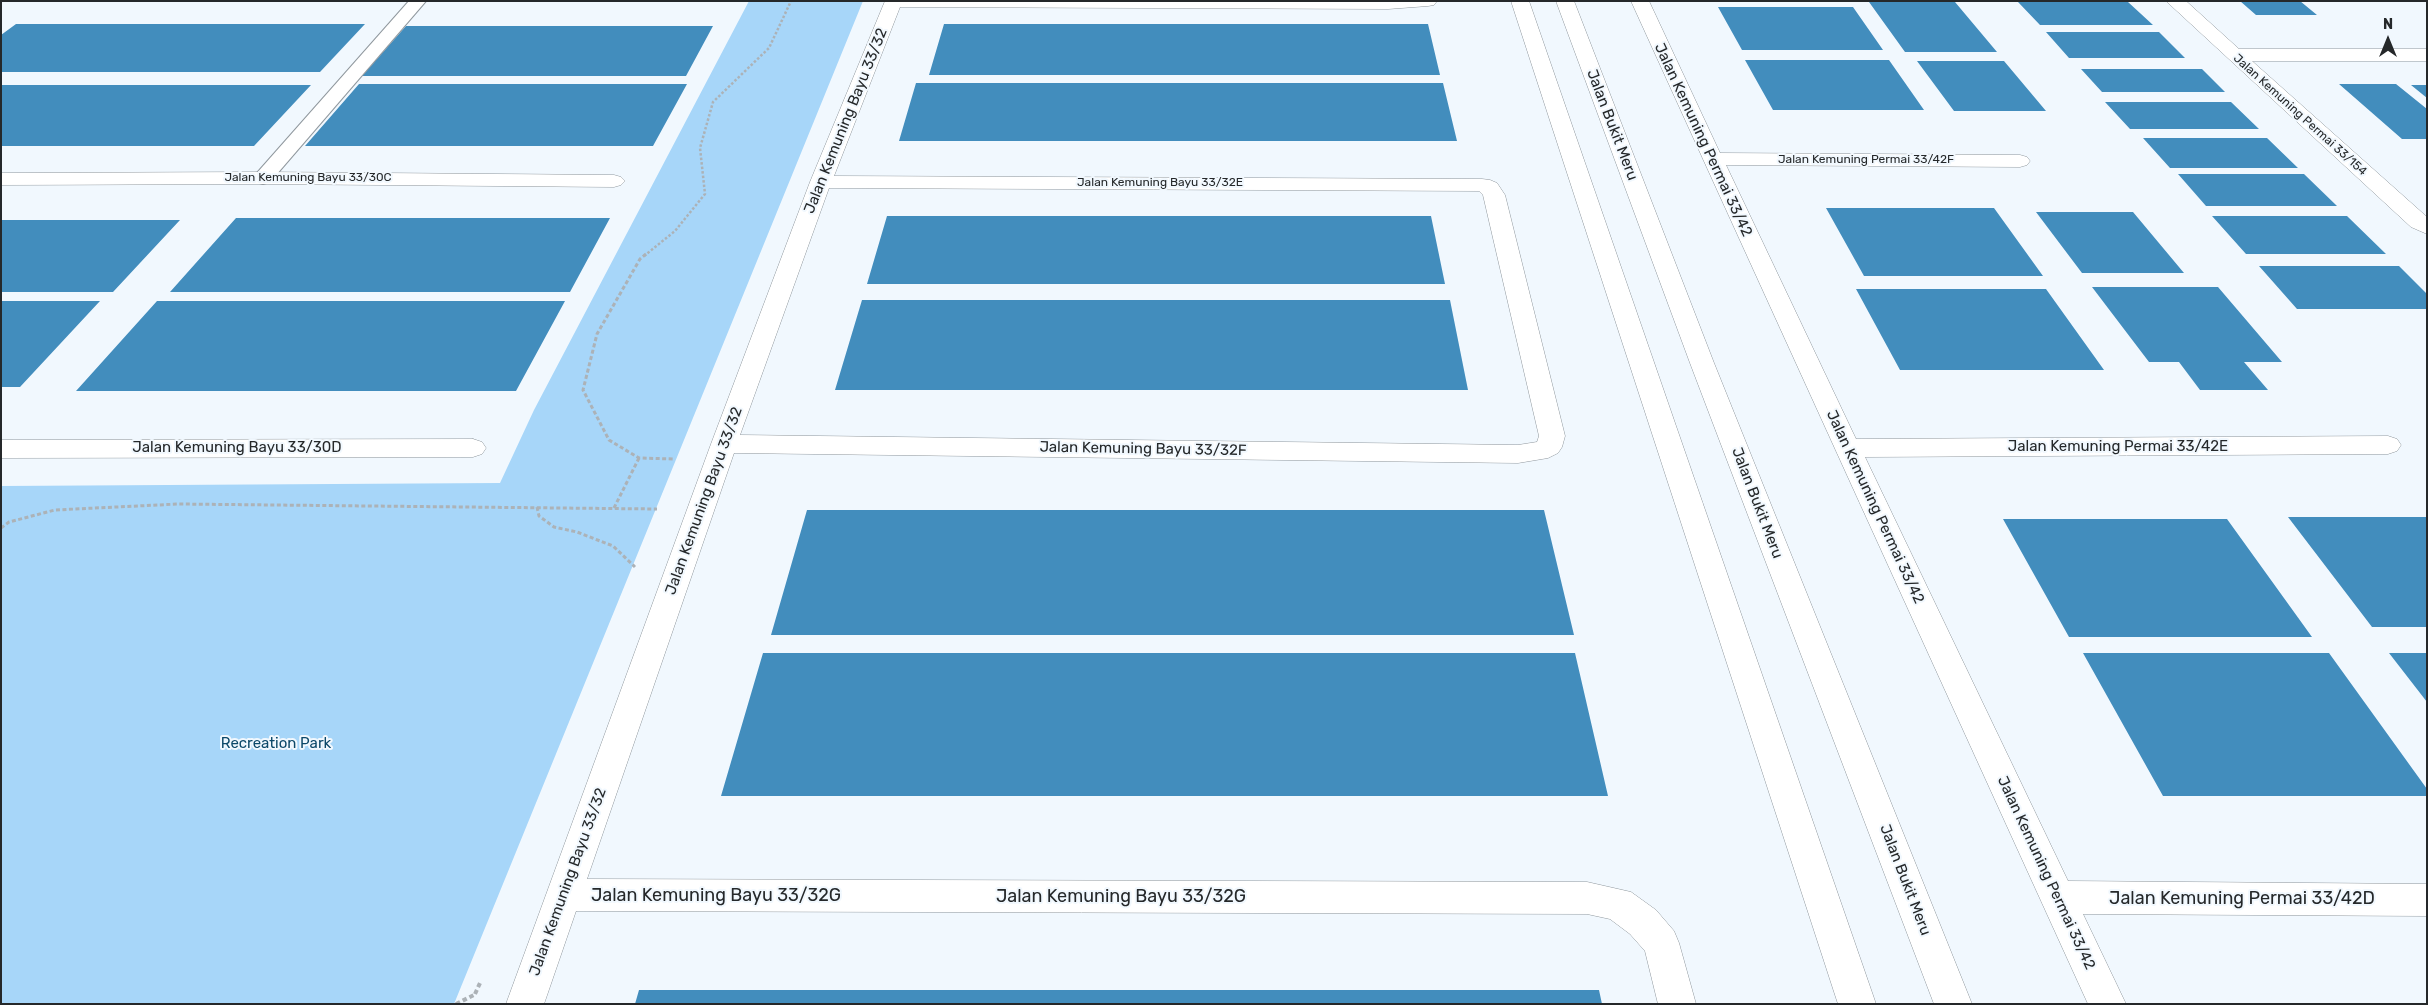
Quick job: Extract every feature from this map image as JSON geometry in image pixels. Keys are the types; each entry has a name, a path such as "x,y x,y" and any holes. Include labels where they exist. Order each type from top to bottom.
{"street":[{"path":"894,1 1388,4 1428,1"},
{"name":"Jalan Kemuning Bayu 33/32","path":"525,1004 721,452 821,182 894,1"},
{"path":"1520,1 1857,1004"},
{"name":"Jalan Bukit Meru","path":"1565,1 1702,363 1954,1004"},
{"name":"Jalan Kemuning Permai 33/154","path":"2175,1 2427,227"},
{"name":"Jalan Kemuning Permai 33/42","path":"1641,5 2107,1004"},
{"path":"2234,55 2427,55"},
{"name":"Jalan Kemuning Permai 33/42F","path":"1712,159 2020,161"},
{"name":"Jalan Kemuning Bayu 33/30C","path":"1,179 614,180"},
{"name":"Jalan Kemuning Bayu 33/32E","path":"821,182 1470,184 1489,188 1494,195 1552,436"},
{"name":"Jalan Kemuning Bayu 33/32F","path":"721,452 1518,454 1539,452 1549,446 1552,436"},
{"name":"Jalan Kemuning Permai 33/42E","path":"1847,448 2388,445"},
{"name":"Jalan Kemuning Bayu 33/30D","path":"1,449 473,448"},
{"name":"Jalan Kemuning Bayu 33/32G","path":"564,895 1587,898 1618,904 1643,922 1661,943 1677,1004"},
{"name":"Jalan Kemuning Permai 33/42D","path":"2057,897 2427,900"}],"lane":[{"path":"263,178 418,1"}],"path":[{"path":"721,452 639,458 610,440 583,390 597,334 640,259 675,231 705,194 700,148 713,102 769,48 791,1"},
{"path":"614,508 639,458"},
{"path":"1,528 9,522 55,510 178,504 701,510"},
{"path":"537,507 539,516 554,527 576,532 613,546 641,573"},
{"path":"475,994 483,976"}],"green space":[{"name":"Recreation Park","path":"749,1 863,1 454,1004 1,1004 1,486 500,483 534,410"}],"building":[{"path":"2240,1 2300,1 2317,15 2256,15"},
{"path":"1869,2 1955,2 1997,52 1905,52"},
{"path":"2018,2 2128,2 2153,25 2040,25"},
{"path":"1718,7 1853,7 1883,50 1742,50"},
{"path":"16,24 365,24 320,72 1,72 1,35"},
{"path":"944,24 1428,24 1440,75 929,75"},
{"path":"406,26 713,26 686,76 362,76"},
{"path":"2046,32 2159,32 2185,58 2069,58"},
{"path":"1745,60 1889,60 1924,110 1773,110"},
{"path":"1917,61 2004,61 2046,111 1954,111"},
{"path":"2081,69 2202,69 2225,92 2102,92"},
{"path":"916,83 1443,83 1457,141 899,141"},
{"path":"359,84 687,84 653,146 305,146"},
{"path":"2339,84 2396,84 2427,109 2427,139 2402,139"},
{"path":"1,85 311,85 254,146 1,146"},
{"path":"2411,85 2427,85 2427,98"},
{"path":"2105,102 2231,102 2259,129 2130,129"},
{"path":"2143,138 2267,138 2298,168 2170,168"},
{"path":"2178,174 2304,174 2337,206 2206,206"},
{"path":"1826,208 1994,208 2043,276 1864,276"},
{"path":"2036,212 2133,212 2184,273 2082,273"},
{"path":"887,216 1431,216 1445,284 867,284"},
{"path":"2212,216 2347,216 2386,254 2246,254"},
{"path":"236,218 610,218 570,292 170,292"},
{"path":"1,220 180,220 113,292 1,292"},
{"path":"2259,266 2399,266 2427,294 2427,309 2297,309"},
{"path":"2092,287 2218,287 2282,362 2244,362 2268,390 2200,390 2179,362 2149,362"},
{"path":"1856,289 2046,289 2104,370 1900,370"},
{"path":"862,300 1450,300 1468,390 835,390"},
{"path":"1,301 100,301 20,387 1,387"},
{"path":"157,301 565,301 516,391 76,391"},
{"path":"807,510 1544,510 1574,635 771,635"},
{"path":"2288,517 2427,517 2427,627 2372,627"},
{"path":"2003,519 2227,519 2312,637 2069,637"},
{"path":"763,653 1575,653 1608,796 721,796"},
{"path":"2083,653 2329,653 2427,789 2427,796 2163,796"},
{"path":"2389,653 2427,653 2427,702"},
{"path":"639,990 1599,990 1602,1004 635,1004"}]}
